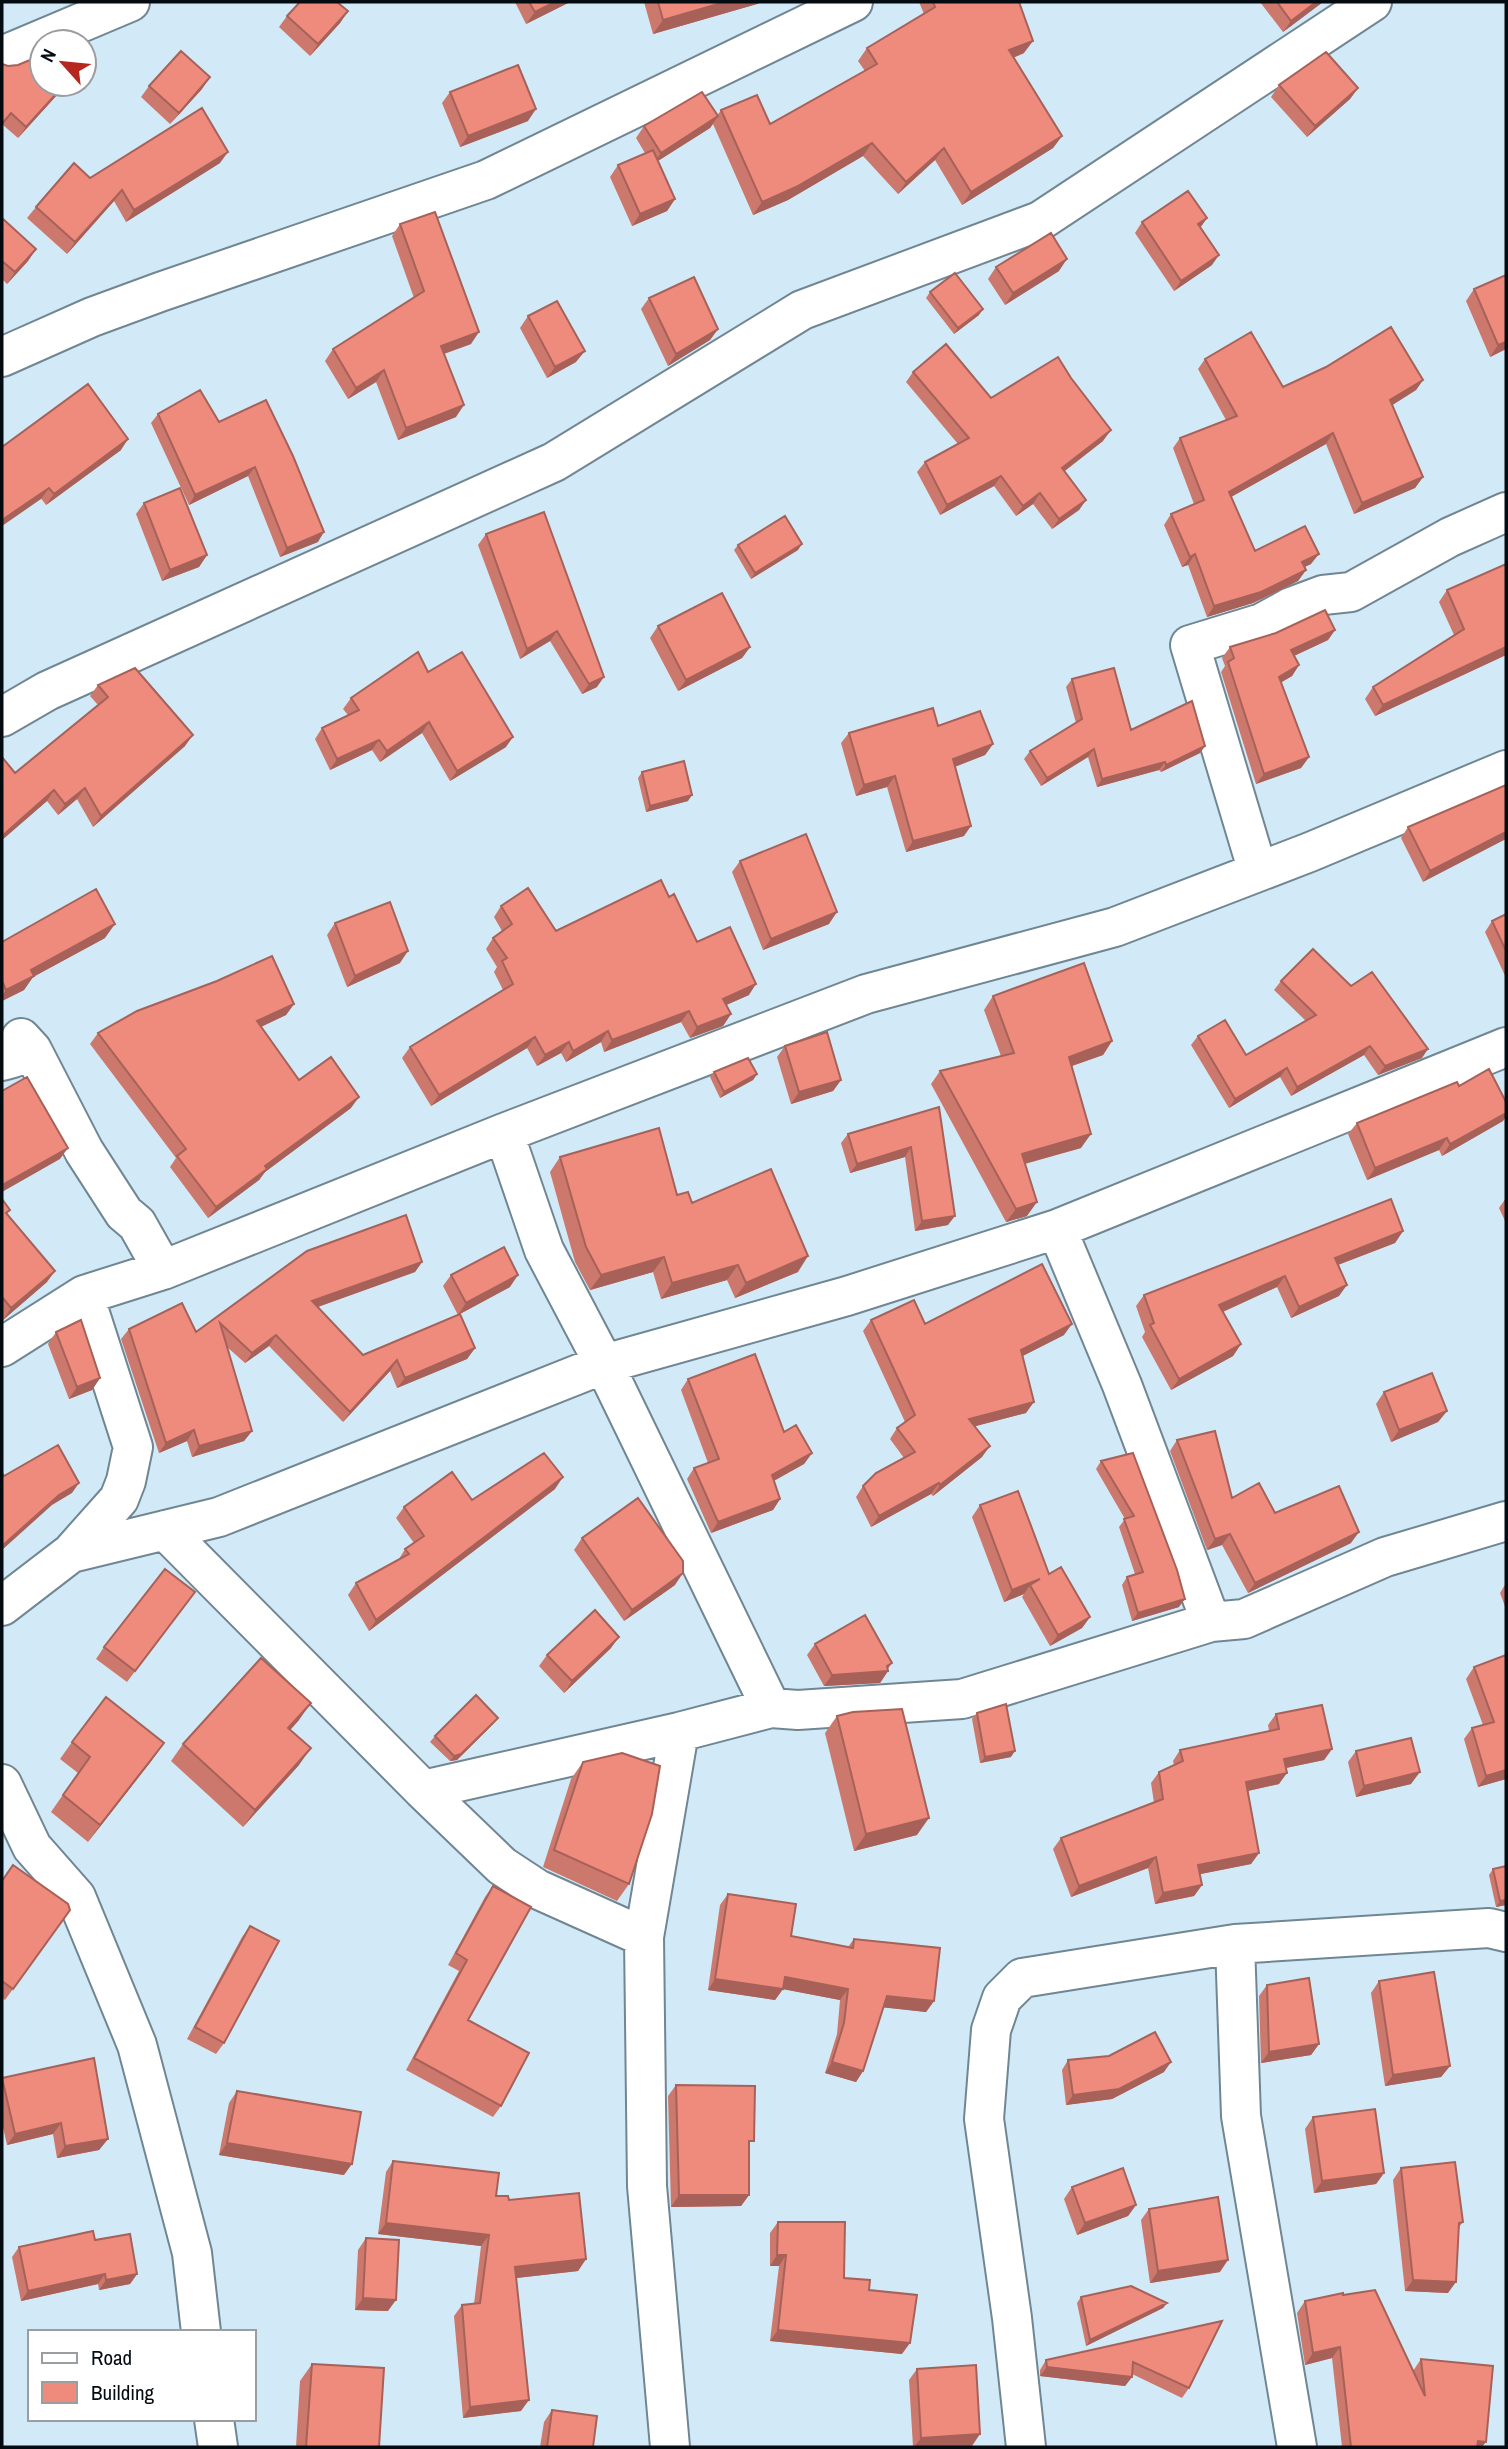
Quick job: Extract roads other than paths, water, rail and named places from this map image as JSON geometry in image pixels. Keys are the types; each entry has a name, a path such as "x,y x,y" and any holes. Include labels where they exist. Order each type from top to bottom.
{"street":[{"path":"2,56 130,2"},
{"path":"2,357 92,317 486,180 853,2"},
{"path":"2,717 47,691 554,461 802,310 1040,221 1372,2"},
{"path":"1258,872 1190,645 1262,623 1291,607 1324,595 1351,592 1450,537 1506,512"},
{"path":"2,1347 84,1295 163,1270 504,1133 866,995 1115,928 1506,770"},
{"path":"2,1061 13,1058 21,1038 32,1050 84,1151 124,1213 137,1224 163,1270"},
{"path":"71,1553 219,1517 604,1364 847,1296 1056,1229 1506,1046"},
{"path":"504,1133 544,1250 604,1364 771,1709"},
{"path":"1056,1229 1122,1385 1211,1622"},
{"path":"2,1606 71,1553 120,1499 126,1481 133,1447 84,1295"},
{"path":"423,1790 771,1709 798,1710 962,1699 1211,1622 1244,1619 1385,1557 1506,1521"},
{"path":"165,1531 502,1866 528,1884 645,1937"},
{"path":"670,2447 647,2186 645,1937 679,1732"},
{"path":"2,1784 32,1847 76,1897 137,2045 192,2253 201,2330"},
{"path":"1026,2447 1012,2318 984,2119 991,2030 1002,1998 1022,1978 1235,1944 1489,1928 1506,1933"},
{"path":"1235,1944 1241,2116 1297,2447"},
{"path":"214,2421 218,2447"}]}
